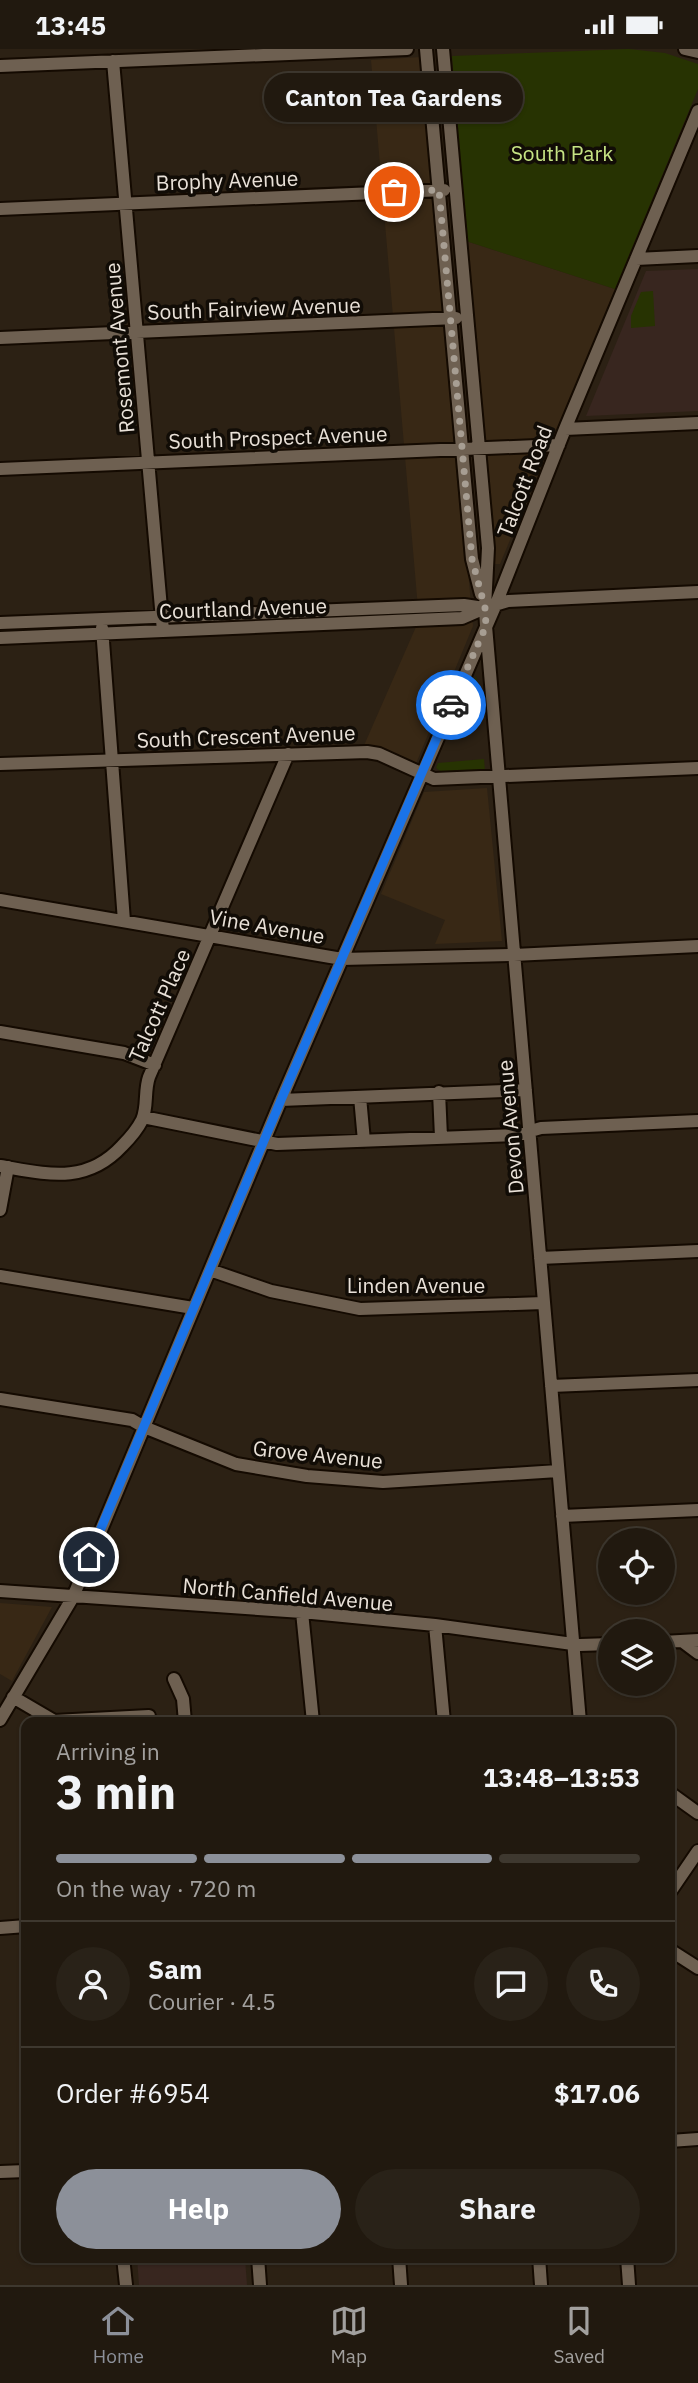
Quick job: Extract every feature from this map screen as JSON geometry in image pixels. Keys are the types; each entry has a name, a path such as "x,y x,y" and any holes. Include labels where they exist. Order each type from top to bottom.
{"street":[{"path":"0,66 407,49"},
{"name":"Devon Avenue","path":"426,49 472,559 490,606"},
{"name":"Devon Avenue","path":"443,49 488,548 490,606 486,626 580,1717"},
{"path":"685,49 698,52"},
{"name":"Rosemont Avenue","path":"113,61 163,631"},
{"name":"Talcott Road","path":"490,606 698,111"},
{"name":"Brophy Avenue","path":"0,209 455,190"},
{"path":"636,259 698,256"},
{"name":"South Fairview Avenue","path":"0,338 467,318"},
{"path":"565,429 698,423"},
{"name":"South Prospect Avenue","path":"0,469 558,445"},
{"name":"Courtland Avenue","path":"0,638 463,618 508,601 698,592"},
{"name":"Courtland Avenue","path":"0,623 490,606"},
{"path":"102,619 124,921"},
{"path":"0,1720 73,1597 281,1100 486,626"},
{"name":"South Crescent Avenue","path":"0,764 372,753 434,779 698,768"},
{"name":"Talcott Place","path":"4,1166 61,1174 81,1173 103,1164 135,1131 143,1117 146,1084 288,754"},
{"name":"Vine Avenue","path":"0,900 342,959 514,955 698,946"},
{"path":"0,1032 124,1053 155,1065"},
{"path":"281,1100 526,1090"},
{"path":"439,1092 441,1137"},
{"path":"360,1097 364,1141"},
{"path":"143,1117 277,1144 517,1135 541,1128 698,1121"},
{"path":"0,1210 4,1166"},
{"path":"540,1258 698,1251"},
{"name":"Linden Avenue","path":"209,1270 271,1291 360,1309 544,1303"},
{"path":"0,1276 193,1308"},
{"path":"551,1386 698,1380"},
{"name":"Grove Avenue","path":"0,1399 132,1420 236,1464 307,1476 383,1482 558,1471"},
{"path":"562,1516 698,1510"},
{"name":"North Canfield Avenue","path":"0,1591 302,1612 435,1625 573,1644 598,1644"},
{"path":"302,1612 312,1717"},
{"path":"435,1625 444,1717"},
{"path":"675,1641 698,1640"},
{"path":"682,1641 698,1653"},
{"path":"174,1679 183,1699 185,1717"},
{"path":"13,1697 46,1717"},
{"path":"133,1717 149,1716"},
{"path":"675,1796 698,1812"},
{"path":"675,1885 698,1851"},
{"path":"0,1927 21,1926"},
{"path":"675,1953 698,1968"},
{"path":"675,2141 698,2139"},
{"path":"0,2172 21,2171"},
{"path":"124,2263 126,2285"},
{"path":"258,2263 260,2285"},
{"path":"399,2263 401,2285"},
{"path":"539,2263 541,2285"},
{"path":"627,2263 629,2285"}],"shaded area":[{"path":"421,57 473,626 415,766 362,750 419,620 371,60"},
{"path":"466,241 615,289 500,564 492,564"},
{"path":"698,269 698,411 586,416 646,271"},
{"path":"487,788 502,941 435,944 445,920 381,894 424,792"},
{"path":"0,1603 52,1607 12,1681 0,1674"},
{"path":"137,2263 245,2263 247,2285 139,2285"}],"green space":[{"name":"South Park","path":"629,49 665,53 698,64 698,89 615,289 466,241 452,56"},
{"path":"653,291 655,326 631,328 631,316 641,292"},
{"path":"476,676 480,707 462,709"},
{"path":"484,759 485,771 446,775 436,768 438,763"}],"way so far":[{"path":"394,192 439,190 472,559 485,608 486,626 451,705"}],"place":[{"name":"Canton Tea Gardens","path":"394,192"}],"route":[{"path":"89,1557 451,705"}]}
